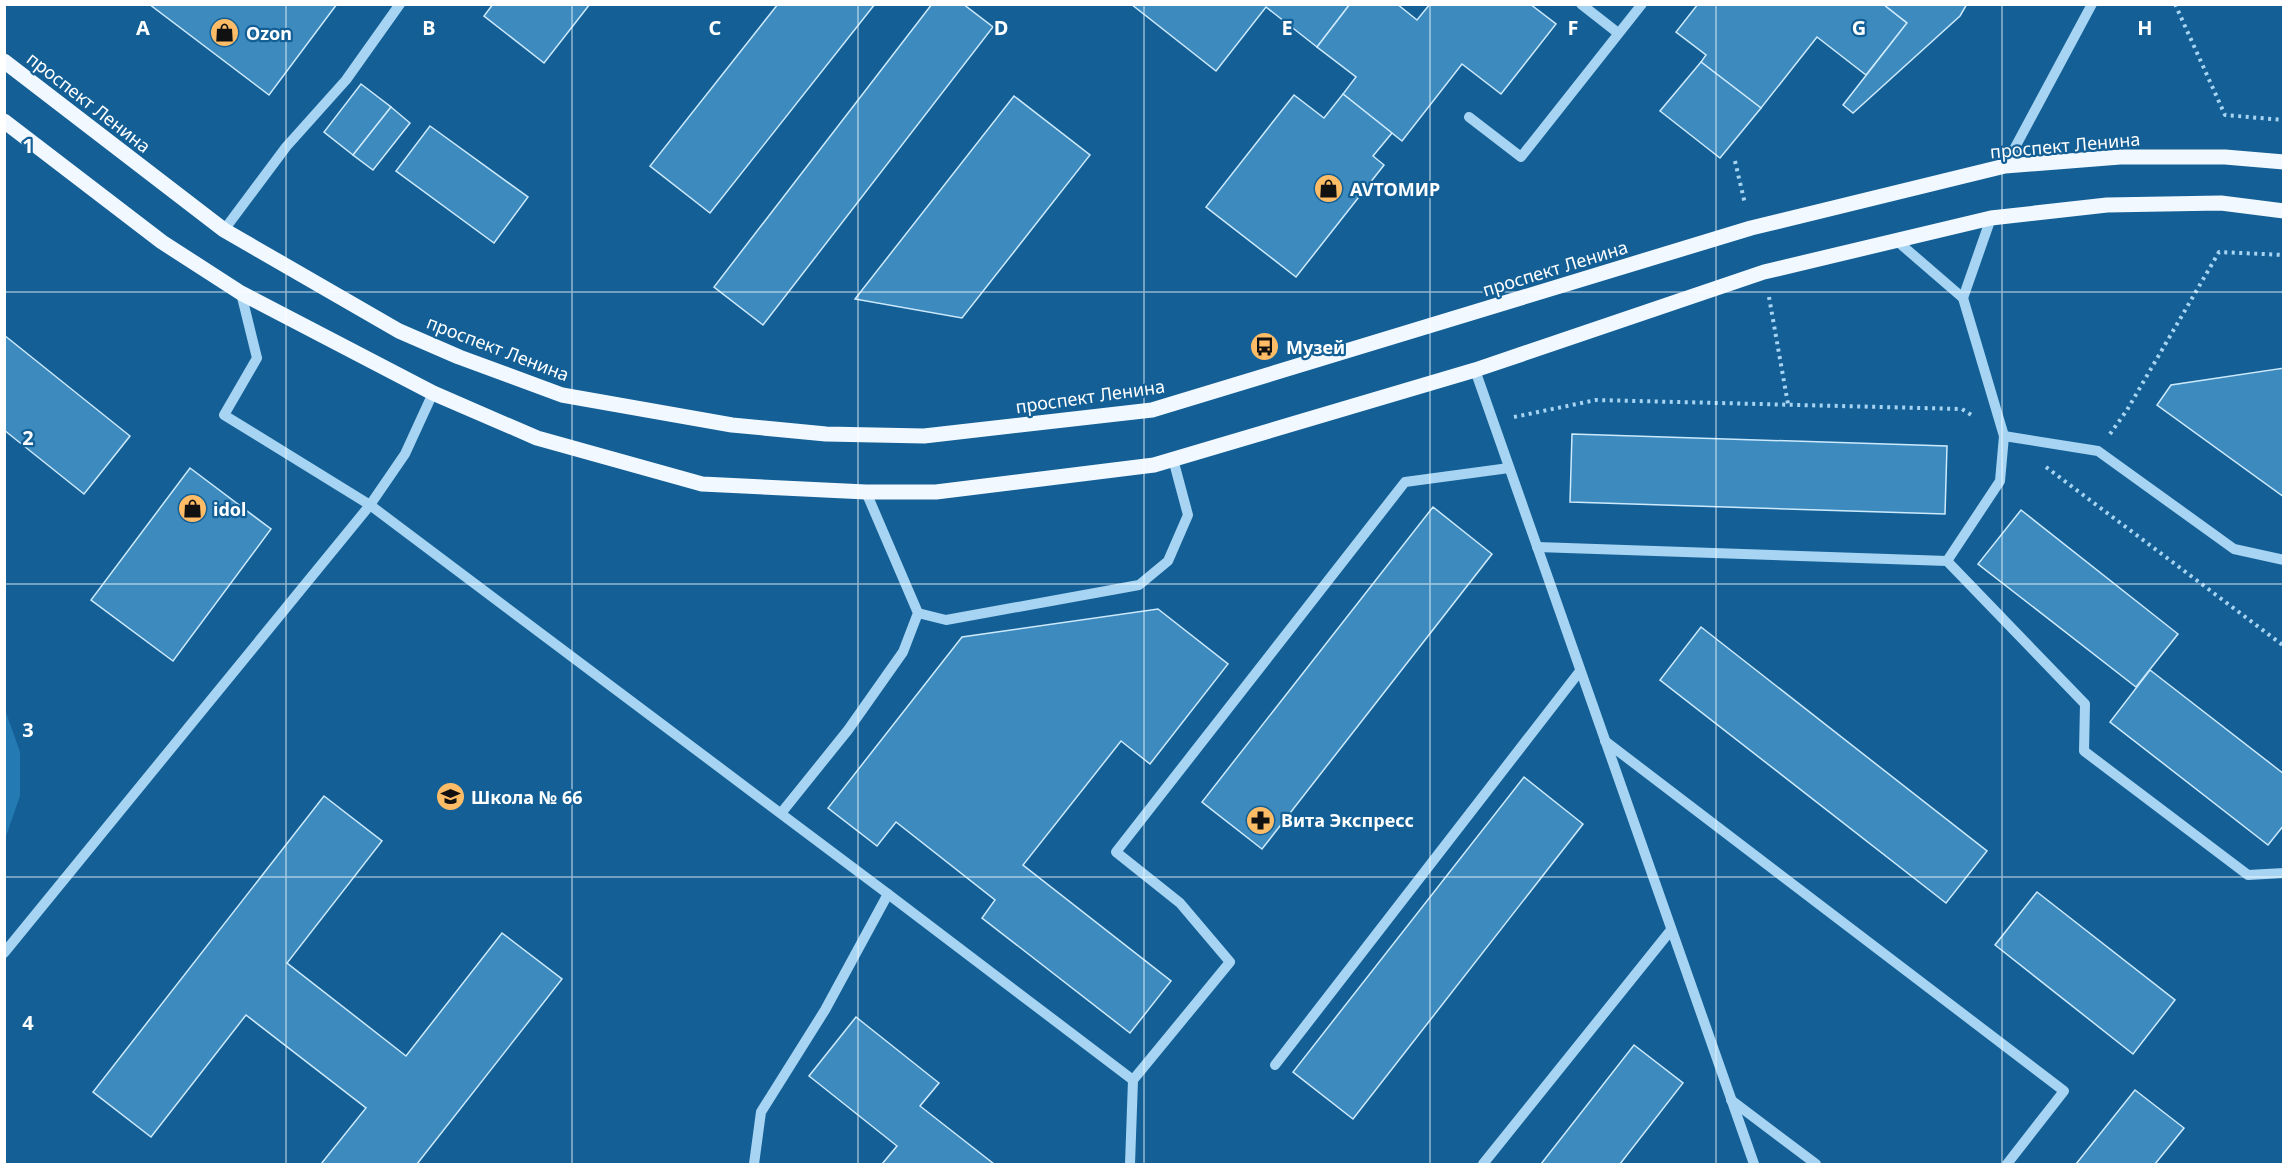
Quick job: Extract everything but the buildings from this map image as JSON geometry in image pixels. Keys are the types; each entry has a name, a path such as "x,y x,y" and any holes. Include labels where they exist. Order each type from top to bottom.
{"main road":[{"name":"проспект Ленина","path":"4,61 224,230 399,331 459,357 562,395 732,425 826,434 924,436 1152,410 1751,228 2005,166 2120,157 2225,157 2283,162"},
{"path":"4,121 162,242 241,293 433,393 537,438 702,484 866,492 936,492 1154,465 1475,370 1764,272 1991,218 2107,205 2221,203 2283,211"}],"street":[{"path":"224,230 286,147 346,80 400,4"},
{"path":"1581,4 1618,33"},
{"path":"1469,117 1521,157 1642,4"},
{"path":"2005,166 2092,4"},
{"path":"1963,298 1991,218"},
{"path":"1897,241 1963,298 2004,436 2000,481 1947,561"},
{"path":"241,293 257,358 224,415 370,505 782,812 1133,1080"},
{"path":"1475,370 1754,1164"},
{"path":"4,953 370,505 405,454 433,393"},
{"path":"2004,436 2098,451 2234,549 2283,560"},
{"path":"918,613 946,620 1139,585 1168,561 1188,515 1173,459"},
{"path":"1130,1164 1133,1080 1230,962 1180,903 1116,852 1405,482 1509,468"},
{"path":"782,812 848,730 903,652 918,613 866,492"},
{"path":"1537,547 1947,561 2085,704 2084,751 2248,875 2283,873"},
{"path":"1275,1065 1580,671"},
{"path":"1605,741 2064,1091 2007,1164"},
{"path":"754,1164 761,1112 825,1010 888,894"},
{"path":"1483,1164 1671,930"},
{"path":"1731,1100 1816,1164"}],"path":[{"path":"2175,4 2225,115 2283,120"},
{"path":"1734,162 1751,228"},
{"path":"2127,410 2219,252 2283,255"},
{"path":"1764,272 1788,405"},
{"path":"1493,422 1596,400 1962,408 2004,436"},
{"path":"2040,463 2283,646"}],"shaded area":[{"path":"4,707 20,752 20,796 5,839"}],"place":[{"name":"Ozon","path":"225,33"},
{"name":"AVTOМИР","path":"1329,189"},
{"name":"Музей","path":"1265,347"},
{"name":"idol","path":"192,509"},
{"name":"Школа № 66","path":"450,797"},
{"name":"Вита Экспресс","path":"1260,820"}]}
